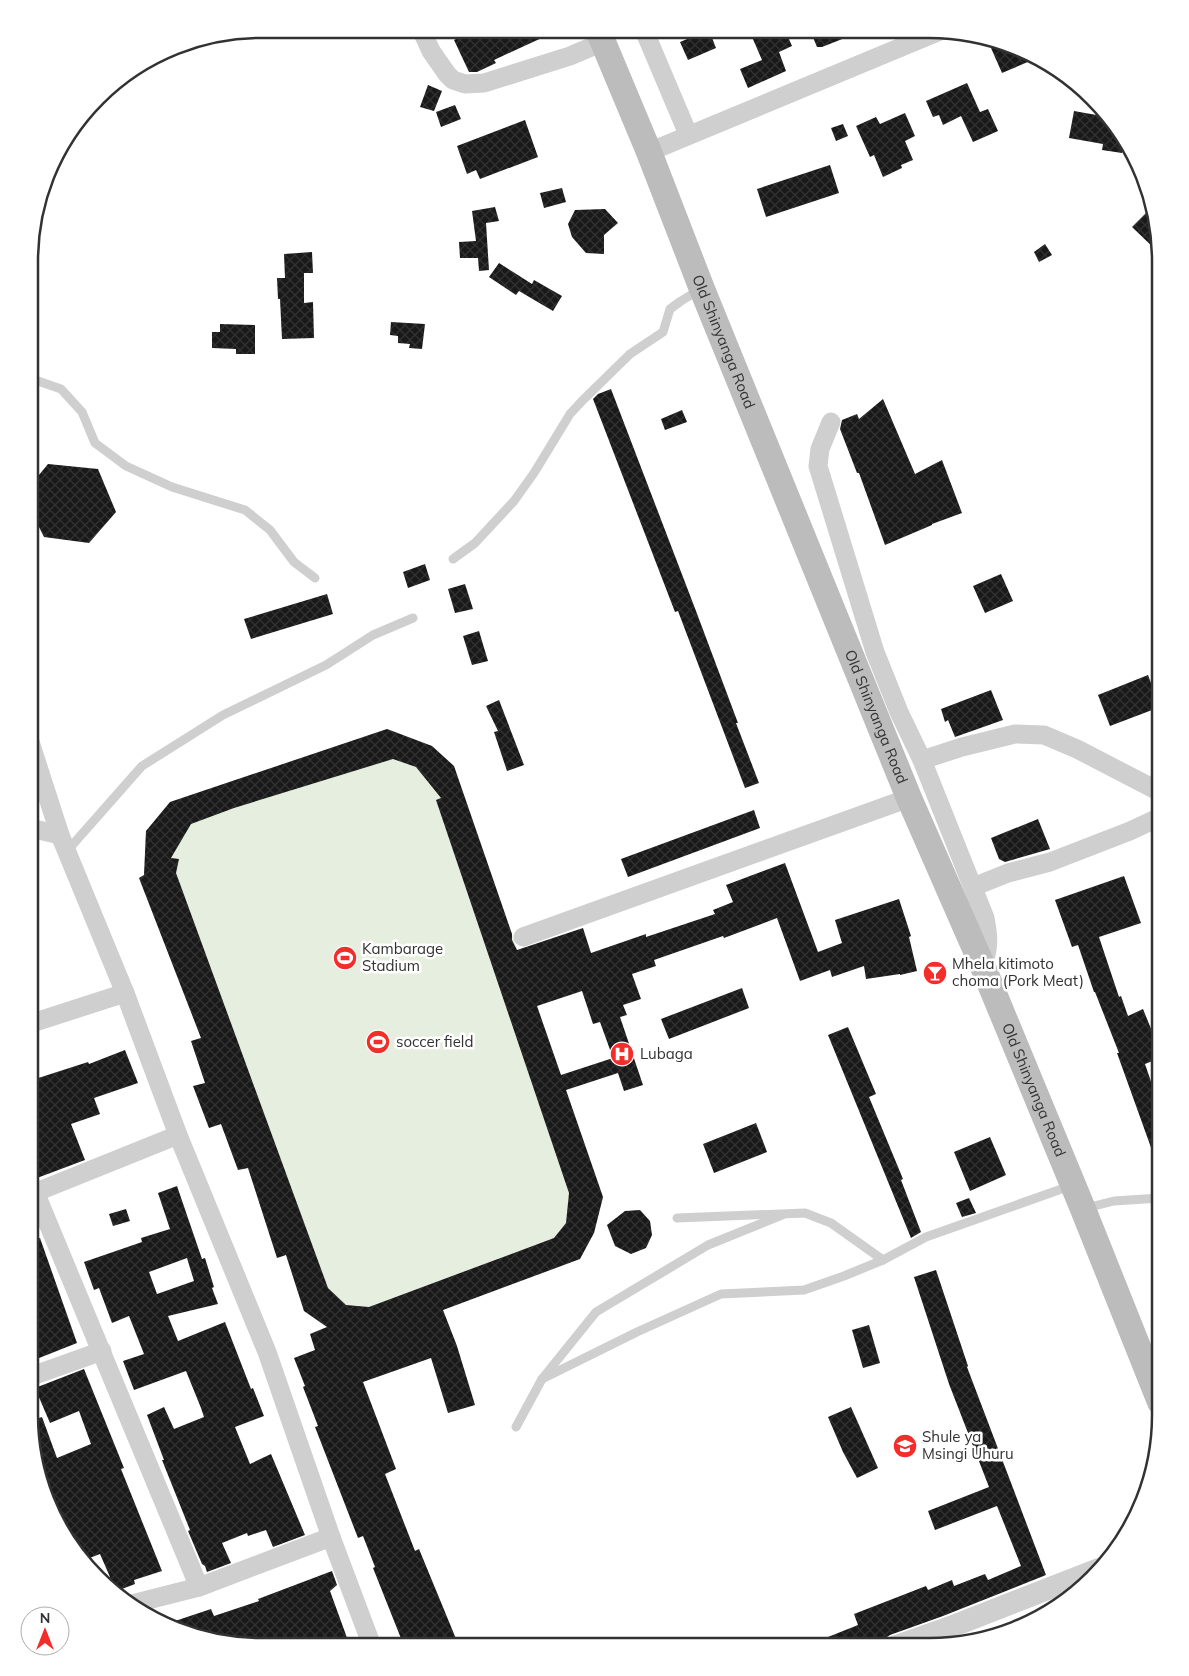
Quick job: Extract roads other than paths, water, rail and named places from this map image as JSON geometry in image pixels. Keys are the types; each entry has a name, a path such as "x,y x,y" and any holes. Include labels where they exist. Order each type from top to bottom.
{"main road":[{"name":"Old Shinyanga Road","path":"602,38 909,798 983,967 1083,1208 1152,1382"}],"street":[{"path":"425,38 431,51 447,74 453,80 465,84 484,83 570,56 598,38"},
{"path":"647,38 688,134"},
{"path":"649,152 688,134 923,38"},
{"path":"831,422 820,449 818,466 875,652 899,712 922,760 985,918 989,938 983,967"},
{"path":"922,760 962,747 1015,734 1044,735 1077,749 1152,788"},
{"path":"37,763 63,843 125,993 178,1135 267,1352 331,1537 369,1638"},
{"path":"523,937 909,798"},
{"path":"973,887 1008,873 1050,862 1152,821"},
{"path":"37,831 63,843"},
{"path":"37,1021 125,993"},
{"path":"37,1192 178,1135"},
{"path":"37,1205 102,1351 199,1587"},
{"path":"37,1375 102,1351"},
{"path":"139,1602 199,1587 331,1537"},
{"path":"936,1638 950,1635 1083,1576"}],"lane":[{"path":"453,558 475,544 514,501 534,473 570,414 582,401 630,354 664,332 670,309 702,289"},
{"path":"37,382 61,389 82,412 96,443 126,466 172,487 245,510 270,530 294,562 315,578"},
{"path":"63,843 142,766 223,715 326,665 373,635 412,618"},
{"path":"542,1379 637,1332 721,1294 804,1290 883,1260 926,1237 1073,1185"},
{"path":"1083,1208 1114,1201 1152,1199"},
{"path":"677,1218 805,1213 831,1223 883,1260"},
{"path":"516,1427 542,1379 596,1312 708,1245 782,1215"}],"place":[{"name":"Kambarage Stadium","path":"345,958"},
{"name":"Mhela kitimoto choma (Pork Meat)","path":"935,973"},
{"name":"soccer field","path":"378,1042"},
{"name":"Lubaga","path":"622,1054"},
{"name":"Shule ya Msingi Uhuru","path":"905,1446"}]}
